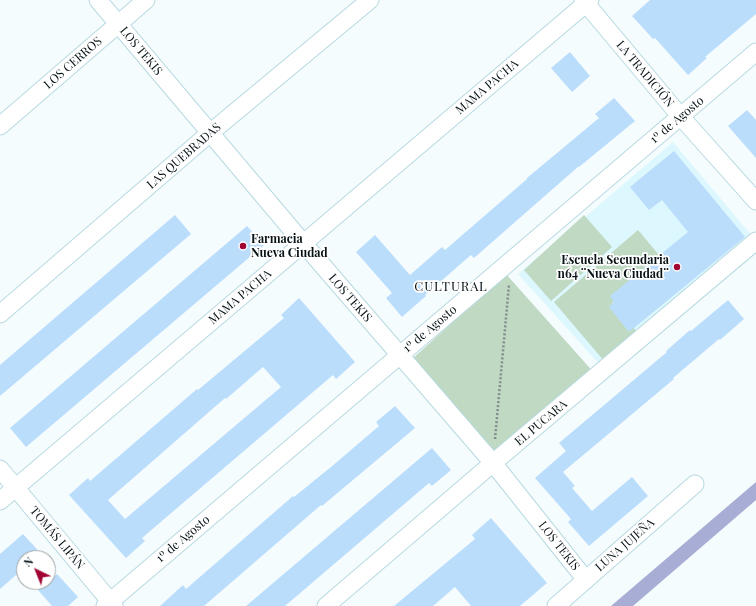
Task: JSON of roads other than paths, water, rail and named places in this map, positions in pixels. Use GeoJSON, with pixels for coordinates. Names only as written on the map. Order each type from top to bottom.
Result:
{"type":"FeatureCollection","features":[{"type":"Feature","properties":{"kind":"street","name":"LOS TEKIS"},"geometry":{"type":"LineString","coordinates":[[98,0],[304,244],[493,463],[586,580]]}},
{"type":"Feature","properties":{"kind":"street","name":"LOS CERROS"},"geometry":{"type":"LineString","coordinates":[[0,126],[146,0]]}},
{"type":"Feature","properties":{"kind":"street","name":"LAS QUEBRADAS"},"geometry":{"type":"LineString","coordinates":[[0,314],[210,133],[370,0]]}},
{"type":"Feature","properties":{"kind":"street","name":"LA TRADICIÓN"},"geometry":{"type":"LineString","coordinates":[[586,1],[681,117],[756,201]]}},
{"type":"Feature","properties":{"kind":"street","name":"MAMA PACHA"},"geometry":{"type":"LineString","coordinates":[[0,501],[304,244],[586,1]]}},
{"type":"Feature","properties":{"kind":"street","name":"1º de Agosto"},"geometry":{"type":"LineString","coordinates":[[110,604],[399,355],[756,52]]}},
{"type":"Feature","properties":{"kind":"street","name":"EL PUCARA"},"geometry":{"type":"LineString","coordinates":[[326,606],[756,241]]}},
{"type":"Feature","properties":{"kind":"street","name":"TOMÁS LIPÁN"},"geometry":{"type":"LineString","coordinates":[[0,469],[110,604]]}},
{"type":"Feature","properties":{"kind":"street","name":"LUNA JUJEÑA"},"geometry":{"type":"LineString","coordinates":[[556,606],[695,484]]}},
{"type":"Feature","properties":{"kind":"water"},"geometry":{"type":"Polygon","coordinates":[[[756,482],[756,500],[633,606],[611,606],[756,482]]]}},
{"type":"Feature","properties":{"kind":"place","name":"Farmacia Nueva Ciudad"},"geometry":{"type":"Point","coordinates":[243,246]}},
{"type":"Feature","properties":{"kind":"place","name":"Escuela Secundaria n64 ¨Nueva Ciudad¨"},"geometry":{"type":"Point","coordinates":[677,267]}},
{"type":"Feature","properties":{"kind":"district","name":"CULTURAL"},"geometry":{"type":"Point","coordinates":[451,287]}}]}
